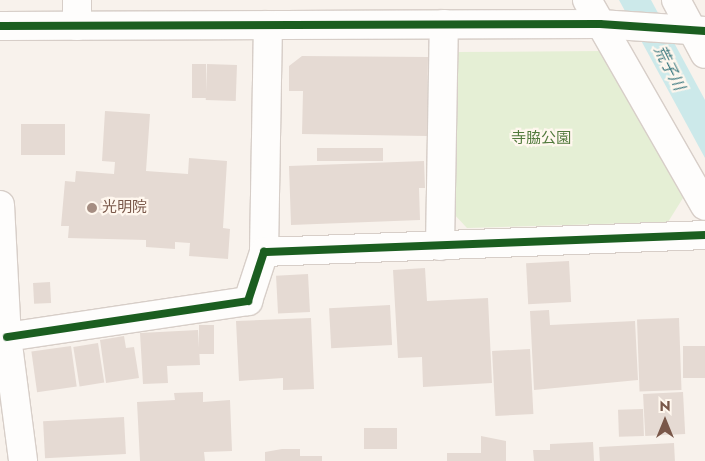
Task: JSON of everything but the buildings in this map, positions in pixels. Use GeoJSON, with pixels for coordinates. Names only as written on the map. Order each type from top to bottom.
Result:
{"type":"FeatureCollection","features":[{"type":"Feature","properties":{"kind":"street"},"geometry":{"type":"LineString","coordinates":[[587,0],[610,25],[705,206]]}},
{"type":"Feature","properties":{"kind":"street"},"geometry":{"type":"LineString","coordinates":[[676,0],[705,54]]}},
{"type":"Feature","properties":{"kind":"street"},"geometry":{"type":"LineString","coordinates":[[0,26],[77,13],[268,25],[610,25],[692,30]]}},
{"type":"Feature","properties":{"kind":"street"},"geometry":{"type":"LineString","coordinates":[[440,246],[444,24]]}},
{"type":"Feature","properties":{"kind":"street"},"geometry":{"type":"LineString","coordinates":[[6,337],[248,301],[264,252],[268,25]]}},
{"type":"Feature","properties":{"kind":"street"},"geometry":{"type":"LineString","coordinates":[[0,205],[6,337],[23,461]]}},
{"type":"Feature","properties":{"kind":"street"},"geometry":{"type":"LineString","coordinates":[[264,252],[705,235]]}},
{"type":"Feature","properties":{"kind":"green space","name":"寺脇公園"},"geometry":{"type":"Polygon","coordinates":[[[602,51],[683,198],[668,222],[467,228],[452,212],[456,52],[602,51]]]}},
{"type":"Feature","properties":{"kind":"water","name":"荒子川"},"geometry":{"type":"Polygon","coordinates":[[[619,0],[651,0],[705,100],[705,158],[619,0]]]}},
{"type":"Feature","properties":{"kind":"cycle path"},"geometry":{"type":"LineString","coordinates":[[0,26],[600,24],[705,31]]}},
{"type":"Feature","properties":{"kind":"cycle path"},"geometry":{"type":"LineString","coordinates":[[7,337],[248,301],[264,252],[705,235]]}},
{"type":"Feature","properties":{"kind":"place","name":"光明院"},"geometry":{"type":"Point","coordinates":[92,208]}}]}
